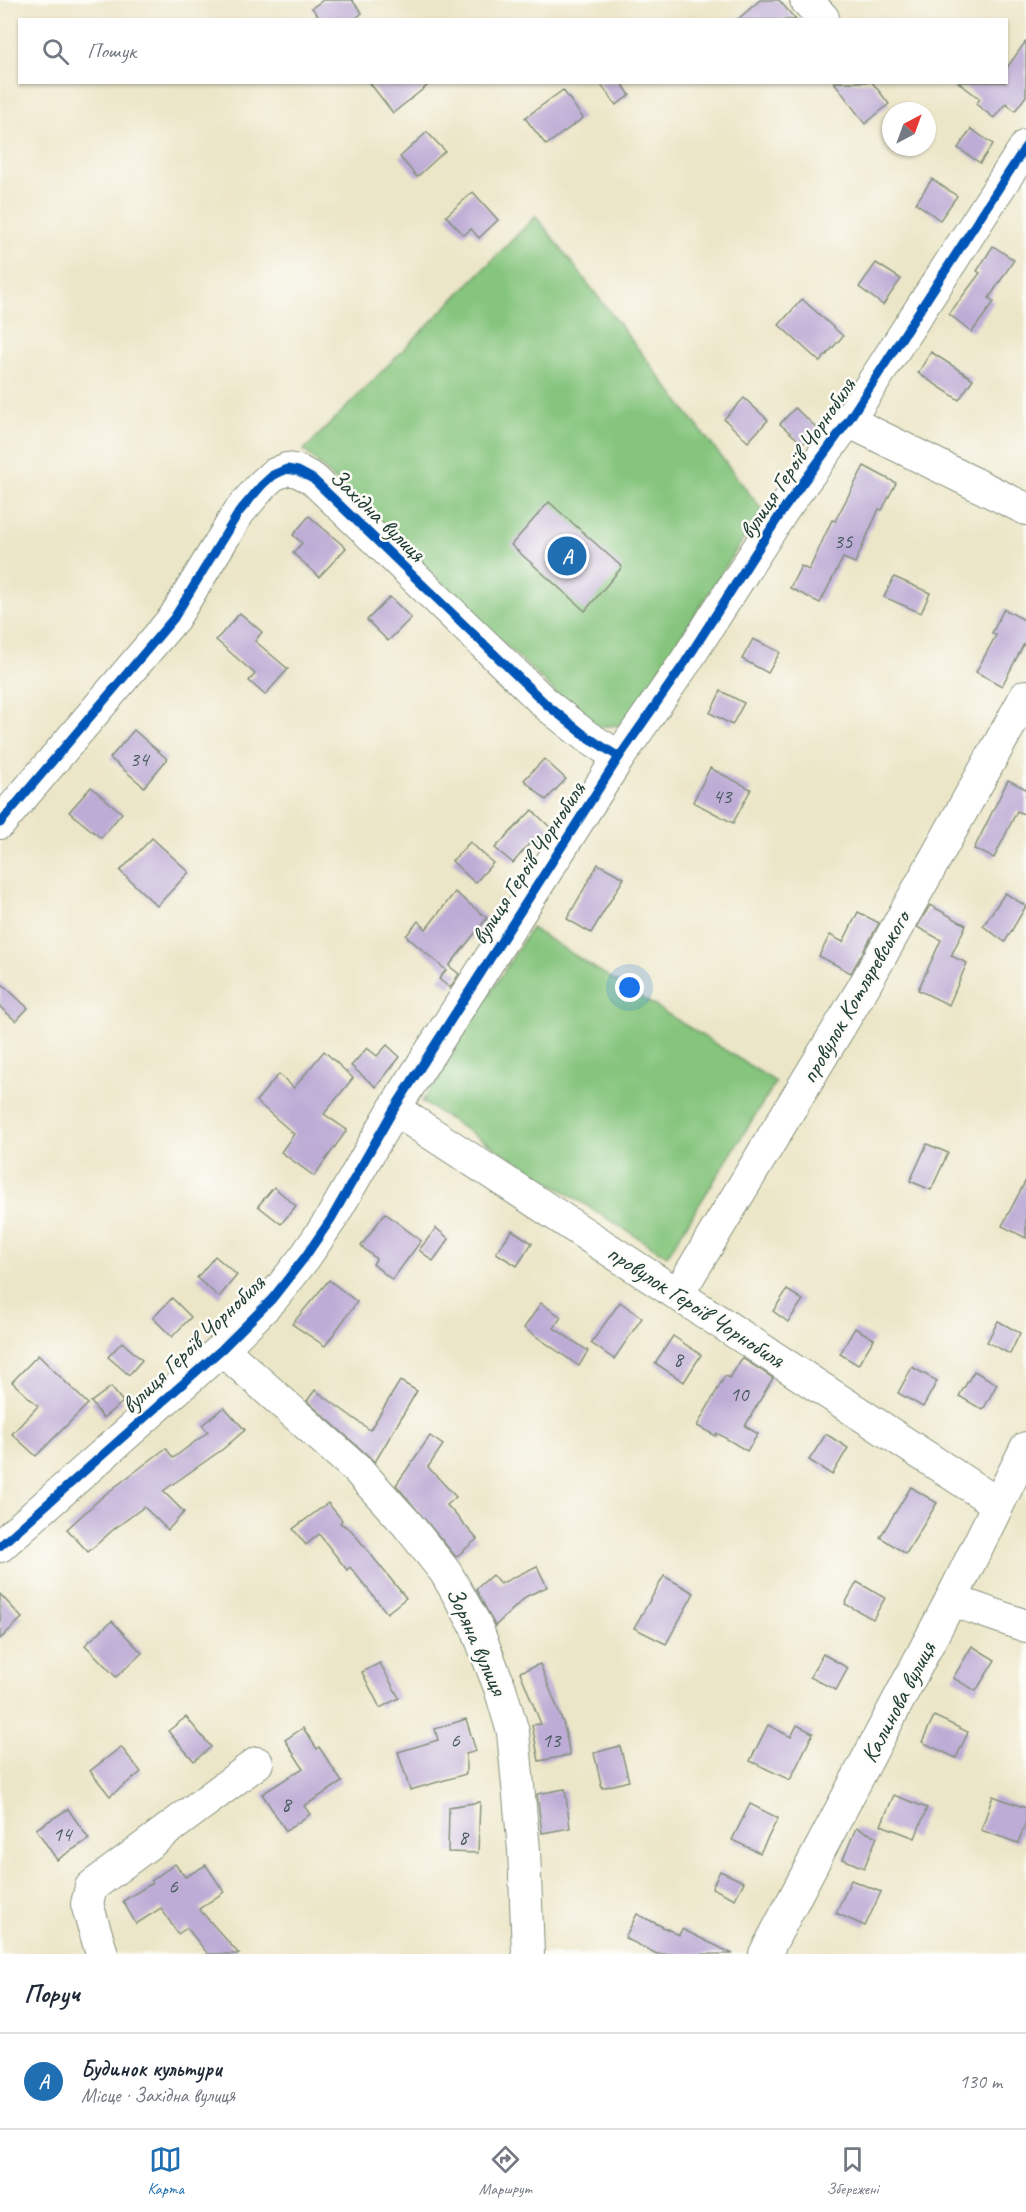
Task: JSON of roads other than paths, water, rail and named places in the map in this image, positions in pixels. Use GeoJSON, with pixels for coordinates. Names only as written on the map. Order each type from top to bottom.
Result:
{"type":"FeatureCollection","features":[{"type":"Feature","properties":{"kind":"street","name":"вулиця Героїв Чорнобиля"},"geometry":{"type":"LineString","coordinates":[[0,1546],[222,1349],[272,1299],[305,1257],[331,1219],[394,1109],[620,756],[686,661],[783,510],[848,421],[1026,146]]}},
{"type":"Feature","properties":{"kind":"street"},"geometry":{"type":"LineString","coordinates":[[848,421],[1026,509]]}},
{"type":"Feature","properties":{"kind":"street","name":"Західна вулиця"},"geometry":{"type":"LineString","coordinates":[[0,823],[174,618],[239,512],[267,480],[287,470],[298,471],[313,479],[548,705],[586,736],[620,756]]}},
{"type":"Feature","properties":{"kind":"street","name":"провулок Котляревського"},"geometry":{"type":"LineString","coordinates":[[678,1294],[863,988],[1026,696]]}},
{"type":"Feature","properties":{"kind":"street","name":"провулок Героїв Чорнобиля"},"geometry":{"type":"LineString","coordinates":[[394,1109],[998,1504]]}},
{"type":"Feature","properties":{"kind":"street","name":"Зоряна вулиця"},"geometry":{"type":"LineString","coordinates":[[222,1349],[357,1469],[407,1524],[446,1573],[475,1624],[500,1689],[513,1732],[524,1850],[528,1954]]}},
{"type":"Feature","properties":{"kind":"street","name":"Калинова вулиця"},"geometry":{"type":"LineString","coordinates":[[765,1954],[951,1600],[1026,1448]]}},
{"type":"Feature","properties":{"kind":"street"},"geometry":{"type":"LineString","coordinates":[[951,1600],[1026,1626]]}},
{"type":"Feature","properties":{"kind":"street"},"geometry":{"type":"LineString","coordinates":[[102,1954],[87,1904],[92,1887],[257,1763]]}},
{"type":"Feature","properties":{"kind":"place","name":"Будинок культури"},"geometry":{"type":"Point","coordinates":[567,556]}}]}
